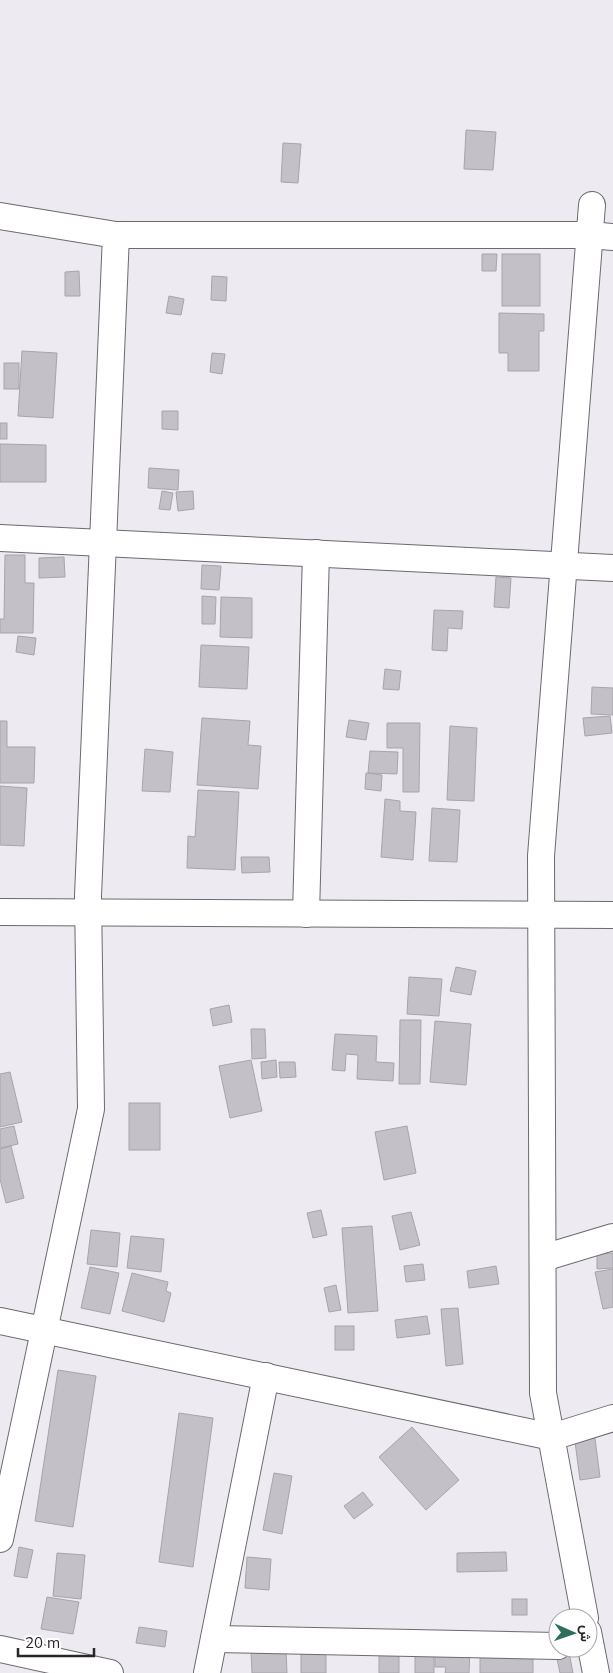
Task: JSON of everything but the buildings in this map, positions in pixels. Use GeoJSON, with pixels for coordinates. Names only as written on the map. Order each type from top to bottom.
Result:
{"type":"FeatureCollection","features":[{"type":"Feature","properties":{"kind":"street"},"geometry":{"type":"LineString","coordinates":[[583,1608],[543,1393],[541,856],[564,565],[601,236],[592,205]]}},
{"type":"Feature","properties":{"kind":"street"},"geometry":{"type":"LineString","coordinates":[[0,216],[116,235],[601,236]]}},
{"type":"Feature","properties":{"kind":"street"},"geometry":{"type":"LineString","coordinates":[[0,1539],[91,1109],[88,912],[116,235]]}},
{"type":"Feature","properties":{"kind":"street"},"geometry":{"type":"LineString","coordinates":[[0,538],[613,568]]}},
{"type":"Feature","properties":{"kind":"street"},"geometry":{"type":"LineString","coordinates":[[306,914],[316,553]]}},
{"type":"Feature","properties":{"kind":"street"},"geometry":{"type":"LineString","coordinates":[[0,912],[613,915]]}},
{"type":"Feature","properties":{"kind":"street"},"geometry":{"type":"LineString","coordinates":[[543,1258],[613,1236]]}},
{"type":"Feature","properties":{"kind":"street"},"geometry":{"type":"LineString","coordinates":[[0,1321],[552,1437],[613,1418]]}},
{"type":"Feature","properties":{"kind":"street"},"geometry":{"type":"LineString","coordinates":[[207,1673],[266,1376]]}},
{"type":"Feature","properties":{"kind":"street"},"geometry":{"type":"LineString","coordinates":[[214,1639],[548,1646]]}},
{"type":"Feature","properties":{"kind":"street"},"geometry":{"type":"LineString","coordinates":[[0,1649],[110,1673]]}},
{"type":"Feature","properties":{"kind":"street"},"geometry":{"type":"LineString","coordinates":[[593,1658],[596,1673]]}}]}
